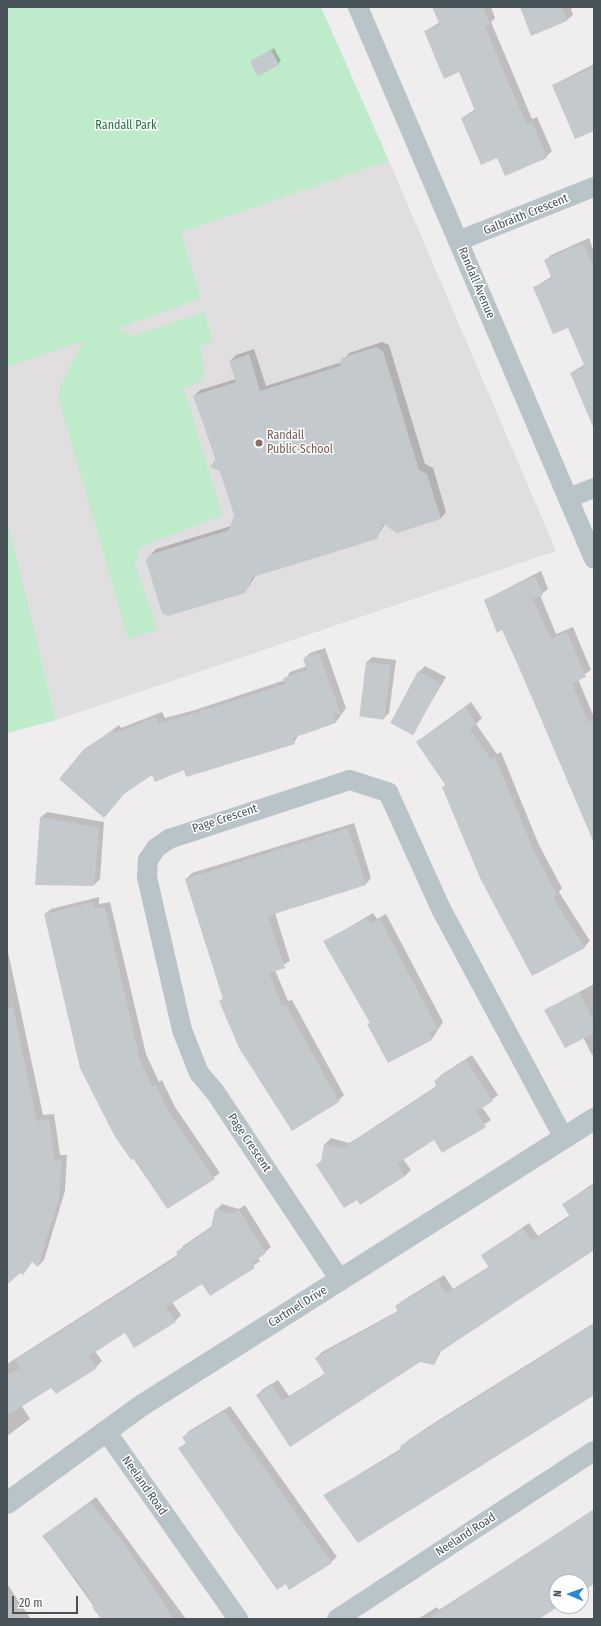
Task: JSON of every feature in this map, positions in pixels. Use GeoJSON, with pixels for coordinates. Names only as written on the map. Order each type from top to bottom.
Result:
{"type":"FeatureCollection","features":[{"type":"Feature","properties":{"kind":"street","name":"Randall Avenue"},"geometry":{"type":"LineString","coordinates":[[358,7],[594,559]]}},
{"type":"Feature","properties":{"kind":"street","name":"Galbraith Crescent"},"geometry":{"type":"LineString","coordinates":[[458,241],[594,187]]}},
{"type":"Feature","properties":{"kind":"street"},"geometry":{"type":"LineString","coordinates":[[568,498],[594,488]]}},
{"type":"Feature","properties":{"kind":"street","name":"Page Crescent"},"geometry":{"type":"LineString","coordinates":[[340,1280],[216,1092],[199,1073],[184,1037],[147,877],[148,860],[156,848],[169,838],[350,780],[388,792],[441,909],[564,1138]]}},
{"type":"Feature","properties":{"kind":"street","name":"Cartmel Drive"},"geometry":{"type":"LineString","coordinates":[[7,1503],[106,1431],[594,1119]]}},
{"type":"Feature","properties":{"kind":"street","name":"Neeland Road"},"geometry":{"type":"LineString","coordinates":[[106,1431],[238,1619]]}},
{"type":"Feature","properties":{"kind":"street","name":"Neeland Road"},"geometry":{"type":"LineString","coordinates":[[337,1619],[594,1451]]}},
{"type":"Feature","properties":{"kind":"shaded area","name":"Randall Public School"},"geometry":{"type":"Polygon","coordinates":[[[389,161],[556,551],[56,720],[7,519],[7,367],[201,298],[181,232],[389,161]]]}},
{"type":"Feature","properties":{"kind":"green space","name":"Randall Park"},"geometry":{"type":"Polygon","coordinates":[[[7,7],[321,7],[389,161],[181,232],[201,298],[118,328],[133,336],[205,312],[212,342],[200,346],[204,369],[202,381],[184,388],[222,515],[140,547],[135,566],[158,629],[128,639],[59,399],[61,385],[83,341],[7,367],[7,7]]]}},
{"type":"Feature","properties":{"kind":"green space"},"geometry":{"type":"Polygon","coordinates":[[[7,519],[56,720],[7,733],[7,519]]]}},
{"type":"Feature","properties":{"kind":"building"},"geometry":{"type":"Polygon","coordinates":[[[432,7],[483,7],[490,24],[485,26],[510,87],[527,124],[532,122],[547,158],[505,176],[497,158],[481,165],[461,118],[475,111],[459,72],[444,79],[424,31],[440,25],[432,7]]]}},
{"type":"Feature","properties":{"kind":"building"},"geometry":{"type":"Polygon","coordinates":[[[520,7],[562,7],[567,21],[531,36],[520,7]]]}},
{"type":"Feature","properties":{"kind":"building"},"geometry":{"type":"Polygon","coordinates":[[[271,50],[279,65],[258,76],[250,61],[271,50]]]}},
{"type":"Feature","properties":{"kind":"building"},"geometry":{"type":"Polygon","coordinates":[[[594,67],[594,131],[575,139],[552,85],[594,67]]]}},
{"type":"Feature","properties":{"kind":"building"},"geometry":{"type":"Polygon","coordinates":[[[583,243],[594,268],[594,429],[570,373],[585,367],[568,328],[553,334],[533,287],[552,279],[544,260],[583,243]]]}},
{"type":"Feature","properties":{"kind":"building"},"geometry":{"type":"Polygon","coordinates":[[[376,347],[383,351],[419,470],[427,474],[441,519],[397,533],[383,524],[377,539],[253,577],[245,593],[168,616],[162,613],[146,561],[149,555],[229,530],[234,515],[220,471],[210,467],[216,458],[193,396],[236,382],[229,361],[249,354],[260,391],[340,366],[342,358],[376,347]]]}},
{"type":"Feature","properties":{"kind":"building"},"geometry":{"type":"Polygon","coordinates":[[[535,576],[543,595],[533,599],[551,639],[567,632],[586,677],[572,683],[588,722],[594,719],[594,843],[502,630],[497,633],[484,600],[535,576]]]}},
{"type":"Feature","properties":{"kind":"building"},"geometry":{"type":"Polygon","coordinates":[[[319,653],[341,714],[333,713],[336,723],[293,738],[295,744],[186,777],[184,770],[155,782],[152,775],[124,794],[104,818],[59,779],[84,749],[113,730],[115,733],[156,717],[159,723],[285,684],[283,678],[307,670],[303,658],[319,653]]]}},
{"type":"Feature","properties":{"kind":"building"},"geometry":{"type":"Polygon","coordinates":[[[366,662],[391,665],[384,720],[359,717],[366,662]]]}},
{"type":"Feature","properties":{"kind":"building"},"geometry":{"type":"Polygon","coordinates":[[[418,671],[441,683],[413,735],[390,723],[418,671]]]}},
{"type":"Feature","properties":{"kind":"building"},"geometry":{"type":"Polygon","coordinates":[[[465,707],[477,724],[470,730],[491,759],[495,757],[534,851],[557,895],[553,897],[585,948],[532,976],[480,878],[442,787],[446,786],[416,742],[465,707]]]}},
{"type":"Feature","properties":{"kind":"building"},"geometry":{"type":"Polygon","coordinates":[[[40,817],[99,828],[94,886],[35,885],[40,817]]]}},
{"type":"Feature","properties":{"kind":"building"},"geometry":{"type":"Polygon","coordinates":[[[348,828],[366,885],[268,916],[285,968],[269,973],[282,1006],[286,1005],[339,1102],[292,1131],[239,1048],[219,1001],[223,999],[185,879],[348,828]]]}},
{"type":"Feature","properties":{"kind":"building"},"geometry":{"type":"Polygon","coordinates":[[[94,902],[94,909],[105,907],[140,1060],[153,1087],[156,1085],[169,1113],[215,1179],[167,1209],[135,1158],[131,1160],[114,1135],[80,1068],[44,914],[94,902]]]}},
{"type":"Feature","properties":{"kind":"building"},"geometry":{"type":"Polygon","coordinates":[[[367,918],[371,924],[380,919],[438,1029],[429,1033],[432,1040],[388,1063],[367,1024],[370,1023],[323,941],[367,918]]]}},
{"type":"Feature","properties":{"kind":"building"},"geometry":{"type":"Polygon","coordinates":[[[579,992],[594,1021],[594,1033],[565,1048],[544,1010],[579,992]]]}},
{"type":"Feature","properties":{"kind":"building"},"geometry":{"type":"Polygon","coordinates":[[[13,1007],[37,1121],[49,1119],[55,1160],[62,1161],[59,1198],[38,1267],[32,1262],[23,1275],[20,1273],[7,1285],[7,1008],[13,1007]]]}},
{"type":"Feature","properties":{"kind":"building"},"geometry":{"type":"Polygon","coordinates":[[[466,1060],[493,1101],[476,1112],[486,1127],[442,1153],[434,1140],[397,1164],[405,1176],[360,1205],[357,1200],[344,1208],[316,1165],[321,1161],[324,1144],[342,1148],[349,1144],[437,1087],[434,1081],[466,1060]]]}},
{"type":"Feature","properties":{"kind":"building"},"geometry":{"type":"Polygon","coordinates":[[[594,1185],[594,1250],[437,1354],[435,1365],[420,1362],[290,1447],[256,1395],[272,1385],[282,1401],[325,1374],[315,1358],[398,1312],[395,1306],[438,1280],[446,1294],[489,1268],[481,1255],[523,1228],[532,1241],[570,1217],[562,1204],[594,1185]]]}},
{"type":"Feature","properties":{"kind":"building"},"geometry":{"type":"Polygon","coordinates":[[[215,1209],[232,1214],[239,1210],[266,1253],[252,1263],[255,1268],[210,1296],[202,1284],[166,1307],[176,1322],[134,1348],[125,1333],[89,1356],[97,1368],[56,1394],[51,1388],[7,1416],[7,1376],[20,1368],[15,1360],[179,1256],[176,1252],[211,1228],[215,1209]]]}},
{"type":"Feature","properties":{"kind":"building"},"geometry":{"type":"Polygon","coordinates":[[[594,1324],[594,1395],[358,1543],[323,1495],[402,1450],[400,1446],[594,1324]]]}},
{"type":"Feature","properties":{"kind":"building"},"geometry":{"type":"Polygon","coordinates":[[[224,1411],[332,1563],[289,1590],[286,1584],[277,1590],[178,1448],[186,1443],[182,1437],[224,1411]]]}},
{"type":"Feature","properties":{"kind":"building"},"geometry":{"type":"Polygon","coordinates":[[[90,1502],[123,1542],[174,1619],[101,1619],[92,1607],[95,1605],[42,1536],[90,1502]]]}},
{"type":"Feature","properties":{"kind":"building"},"geometry":{"type":"Polygon","coordinates":[[[594,1509],[594,1584],[589,1587],[589,1574],[549,1574],[549,1612],[539,1619],[427,1619],[594,1509]]]}},
{"type":"Feature","properties":{"kind":"place","name":"Randall Public School"},"geometry":{"type":"Point","coordinates":[259,443]}}]}
